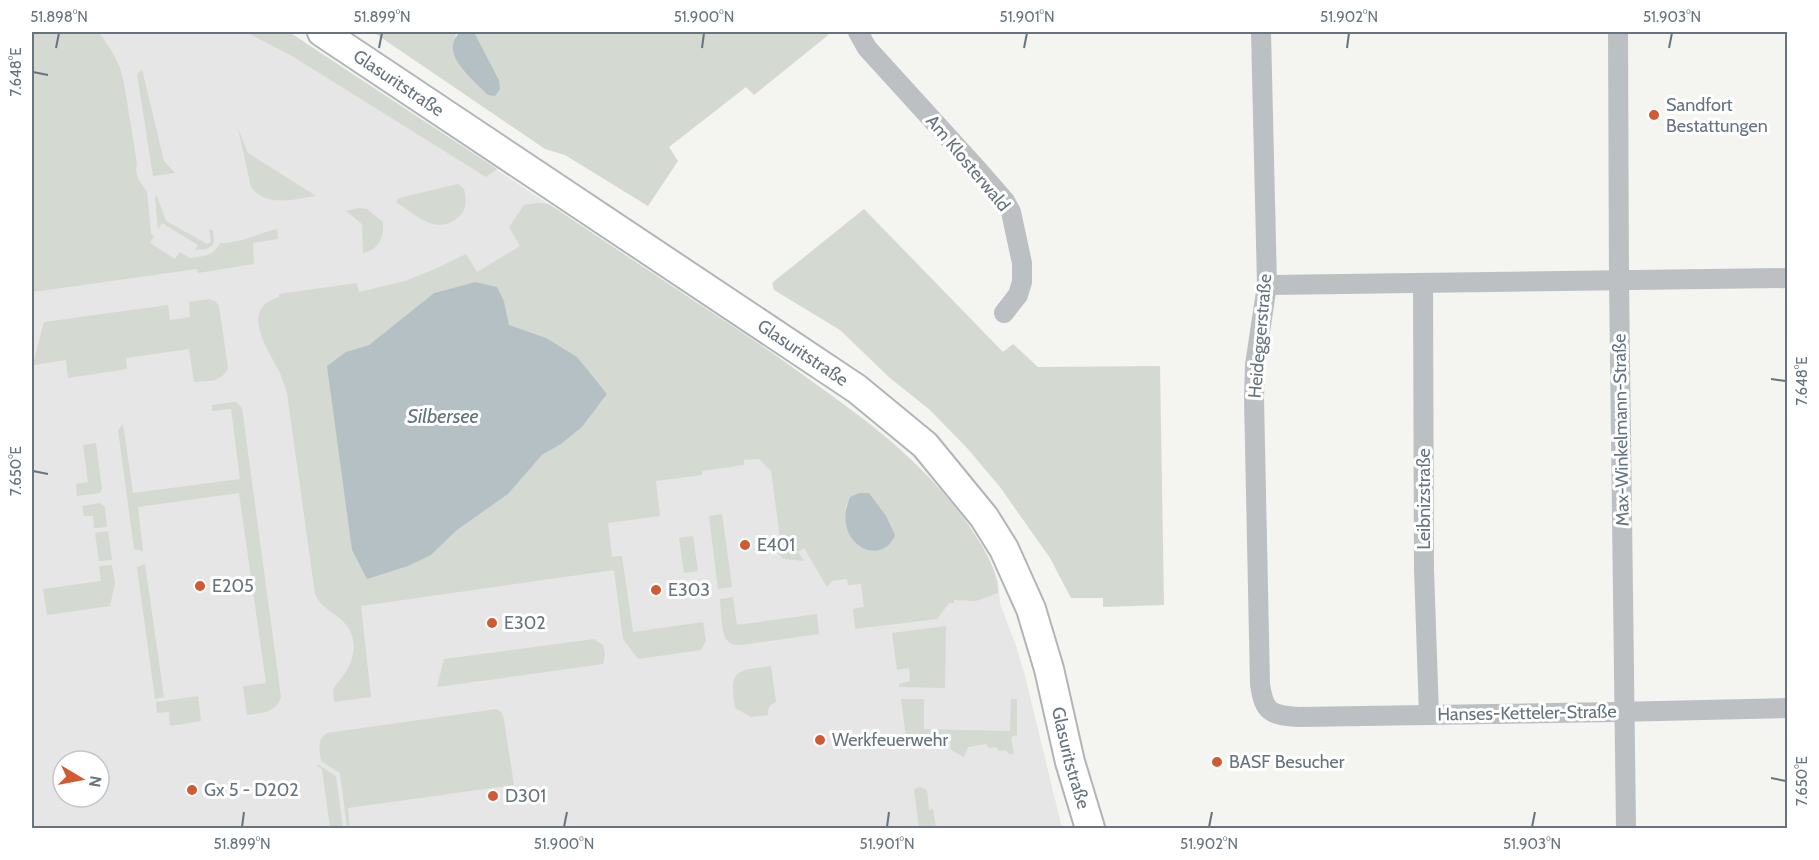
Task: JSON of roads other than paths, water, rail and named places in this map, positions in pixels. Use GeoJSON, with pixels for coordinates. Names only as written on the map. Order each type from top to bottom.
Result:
{"type":"FeatureCollection","features":[{"type":"Feature","properties":{"kind":"main road","name":"Glasuritstraße"},"geometry":{"type":"LineString","coordinates":[[322,32],[857,389],[925,445],[984,517],[1017,576],[1031,609],[1049,669],[1070,762],[1090,828]]}},
{"type":"Feature","properties":{"kind":"street","name":"Am Klosterwald"},"geometry":{"type":"LineString","coordinates":[[858,32],[867,48],[984,177],[1005,201],[1011,212],[1022,263],[1022,282],[1018,295],[1004,313]]}},
{"type":"Feature","properties":{"kind":"street","name":"Heideggerstraße"},"geometry":{"type":"LineString","coordinates":[[1261,32],[1267,285],[1255,365],[1254,398],[1260,684],[1264,705],[1269,711]]}},
{"type":"Feature","properties":{"kind":"street","name":"Max-Winkelmann-Straße"},"geometry":{"type":"LineString","coordinates":[[1618,32],[1626,828]]}},
{"type":"Feature","properties":{"kind":"street"},"geometry":{"type":"LineString","coordinates":[[1267,285],[1788,278]]}},
{"type":"Feature","properties":{"kind":"street","name":"Leibnizstraße"},"geometry":{"type":"LineString","coordinates":[[1423,283],[1424,569],[1429,715]]}},
{"type":"Feature","properties":{"kind":"street","name":"Hanses-Ketteler-Straße"},"geometry":{"type":"LineString","coordinates":[[1269,711],[1282,716],[1298,717],[1788,708]]}},
{"type":"Feature","properties":{"kind":"water"},"geometry":{"type":"Polygon","coordinates":[[[460,32],[474,32],[499,80],[500,89],[495,96],[488,95],[460,66],[455,57],[454,40],[460,32]]]}},
{"type":"Feature","properties":{"kind":"water","name":"Silbersee"},"geometry":{"type":"Polygon","coordinates":[[[475,282],[497,287],[504,301],[509,325],[546,338],[577,357],[607,394],[582,427],[561,444],[542,455],[508,494],[457,530],[431,555],[408,566],[367,579],[352,550],[327,366],[346,352],[369,345],[434,293],[475,282]]]}},
{"type":"Feature","properties":{"kind":"water"},"geometry":{"type":"Polygon","coordinates":[[[859,493],[869,493],[886,516],[895,535],[889,545],[880,550],[870,550],[860,546],[852,539],[847,528],[846,514],[850,497],[859,493]]]}},
{"type":"Feature","properties":{"kind":"place","name":"Sandfort Bestattungen"},"geometry":{"type":"Point","coordinates":[1654,115]}},
{"type":"Feature","properties":{"kind":"place","name":"E401"},"geometry":{"type":"Point","coordinates":[745,545]}},
{"type":"Feature","properties":{"kind":"place","name":"E205"},"geometry":{"type":"Point","coordinates":[200,586]}},
{"type":"Feature","properties":{"kind":"place","name":"E303"},"geometry":{"type":"Point","coordinates":[656,590]}},
{"type":"Feature","properties":{"kind":"place","name":"E302"},"geometry":{"type":"Point","coordinates":[492,623]}},
{"type":"Feature","properties":{"kind":"place","name":"Werkfeuerwehr"},"geometry":{"type":"Point","coordinates":[820,740]}},
{"type":"Feature","properties":{"kind":"place","name":"BASF Besucher"},"geometry":{"type":"Point","coordinates":[1217,762]}},
{"type":"Feature","properties":{"kind":"place","name":"Gx 5 - D202"},"geometry":{"type":"Point","coordinates":[192,790]}},
{"type":"Feature","properties":{"kind":"place","name":"D301"},"geometry":{"type":"Point","coordinates":[493,796]}}]}
